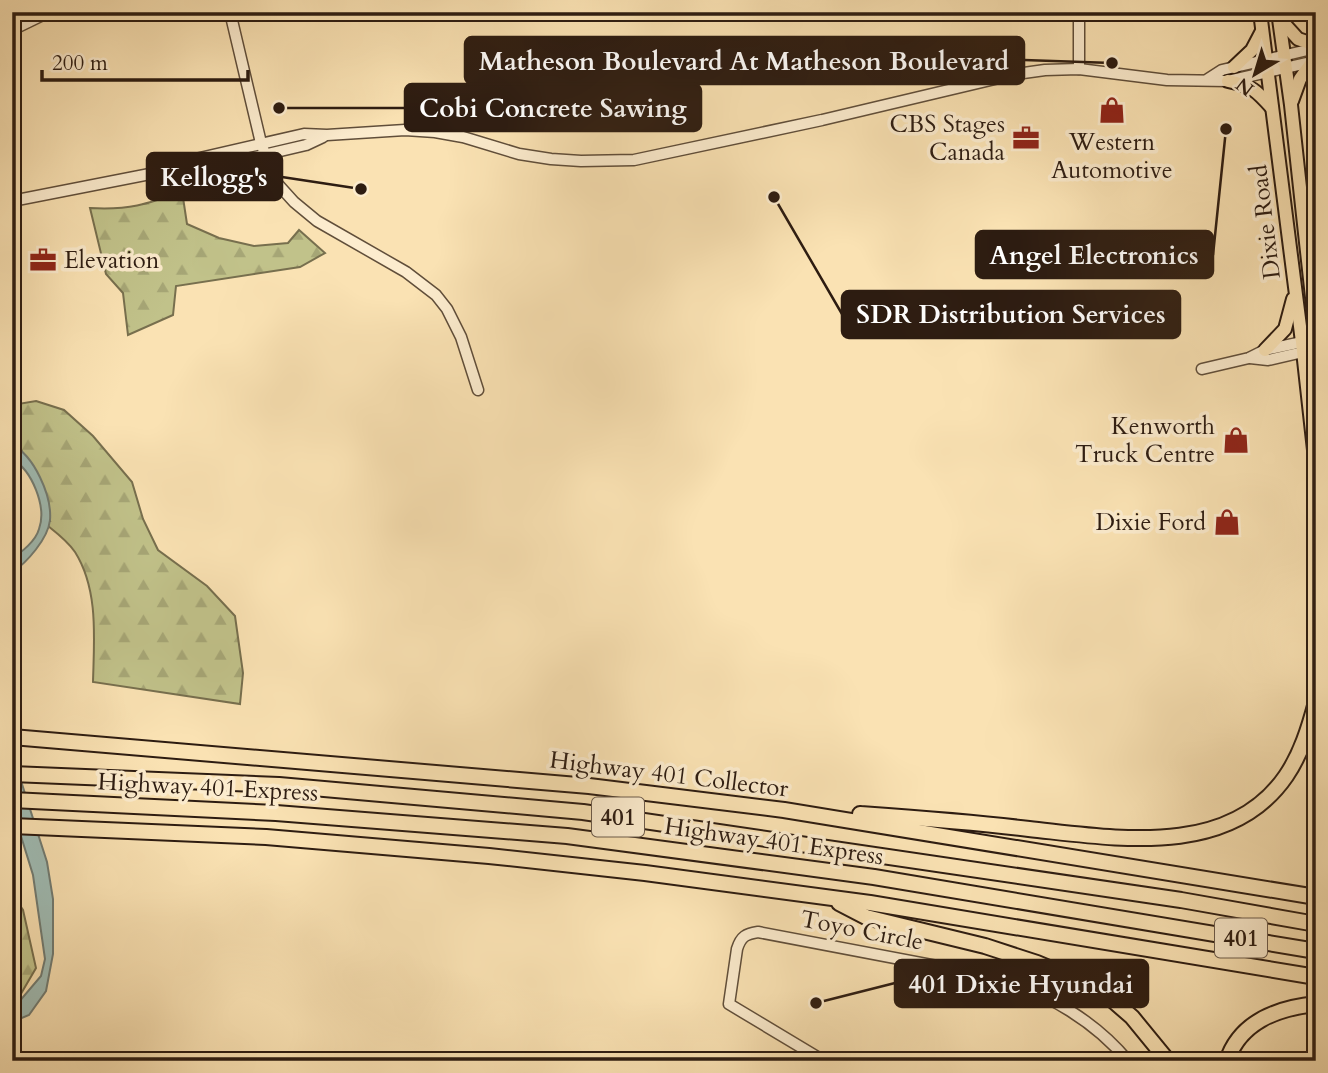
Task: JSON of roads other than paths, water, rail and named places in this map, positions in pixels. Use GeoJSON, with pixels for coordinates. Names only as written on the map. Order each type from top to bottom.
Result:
{"type":"FeatureCollection","features":[{"type":"Feature","properties":{"kind":"highway"},"geometry":{"type":"LineString","coordinates":[[784,810],[931,819],[1121,839],[1182,836],[1229,824],[1261,803],[1286,776],[1303,743],[1316,702]]}},
{"type":"Feature","properties":{"kind":"highway","name":"Highway 401 Collector"},"geometry":{"type":"LineString","coordinates":[[12,737],[589,786],[784,810],[1316,897]]}},
{"type":"Feature","properties":{"kind":"highway","name":"Highway 401 Express"},"geometry":{"type":"LineString","coordinates":[[12,774],[279,785],[583,811],[1181,900],[1316,924]]}},
{"type":"Feature","properties":{"kind":"highway","name":"Highway 401 Express"},"geometry":{"type":"LineString","coordinates":[[12,800],[275,813],[567,836],[874,877],[1316,951]]}},
{"type":"Feature","properties":{"kind":"highway","name":"401"},"geometry":{"type":"LineString","coordinates":[[12,826],[266,837],[489,856],[645,873],[870,903],[1316,977]]}},
{"type":"Feature","properties":{"kind":"highway"},"geometry":{"type":"LineString","coordinates":[[1270,889],[1303,885],[1316,887]]}},
{"type":"Feature","properties":{"kind":"highway"},"geometry":{"type":"LineString","coordinates":[[832,899],[866,918],[985,946],[1037,963],[1087,984],[1109,997],[1132,1017],[1168,1061]]}},
{"type":"Feature","properties":{"kind":"highway"},"geometry":{"type":"LineString","coordinates":[[1227,1061],[1237,1040],[1255,1022],[1274,1011],[1316,1004]]}},
{"type":"Feature","properties":{"kind":"main road","name":"Dixie Road"},"geometry":{"type":"LineString","coordinates":[[1260,12],[1295,292],[1307,347],[1316,468]]}},
{"type":"Feature","properties":{"kind":"main road","name":"Dixie Road"},"geometry":{"type":"LineString","coordinates":[[1279,15],[1316,337]]}},
{"type":"Feature","properties":{"kind":"main road"},"geometry":{"type":"LineString","coordinates":[[1279,15],[1298,39],[1315,54],[1301,77],[1291,105]]}},
{"type":"Feature","properties":{"kind":"main road"},"geometry":{"type":"LineString","coordinates":[[1234,67],[1252,50],[1262,31]]}},
{"type":"Feature","properties":{"kind":"main road"},"geometry":{"type":"LineString","coordinates":[[1228,81],[1247,85],[1258,91],[1272,108]]}},
{"type":"Feature","properties":{"kind":"main road"},"geometry":{"type":"LineString","coordinates":[[1265,350],[1285,329],[1295,292]]}},
{"type":"Feature","properties":{"kind":"street"},"geometry":{"type":"LineString","coordinates":[[12,30],[48,12]]}},
{"type":"Feature","properties":{"kind":"street"},"geometry":{"type":"LineString","coordinates":[[230,12],[261,143],[275,181],[294,202],[317,220],[406,272],[436,295],[447,309],[461,337],[478,390]]}},
{"type":"Feature","properties":{"kind":"street"},"geometry":{"type":"LineString","coordinates":[[1079,12],[1079,69]]}},
{"type":"Feature","properties":{"kind":"street"},"geometry":{"type":"LineString","coordinates":[[12,201],[160,172],[178,163],[304,134],[435,132],[519,154],[551,159],[634,160],[822,120],[1016,74],[1079,69],[1167,80],[1228,81],[1267,66],[1315,54]]}},
{"type":"Feature","properties":{"kind":"street"},"geometry":{"type":"LineString","coordinates":[[1208,79],[1222,70],[1234,67],[1267,66]]}},
{"type":"Feature","properties":{"kind":"street"},"geometry":{"type":"LineString","coordinates":[[160,172],[181,174],[306,145],[327,135]]}},
{"type":"Feature","properties":{"kind":"street"},"geometry":{"type":"LineString","coordinates":[[1249,358],[1268,360],[1307,347],[1316,337]]}},
{"type":"Feature","properties":{"kind":"street"},"geometry":{"type":"LineString","coordinates":[[1202,369],[1249,358],[1265,350],[1307,347]]}},
{"type":"Feature","properties":{"kind":"street","name":"Toyo Circle"},"geometry":{"type":"LineString","coordinates":[[824,1061],[729,1004],[737,949],[745,935],[758,932],[1000,978],[1028,988],[1068,1008],[1096,1028],[1128,1061]]}},
{"type":"Feature","properties":{"kind":"water"},"geometry":{"type":"Polygon","coordinates":[[[12,445],[28,458],[40,477],[48,500],[50,520],[36,550],[12,573],[12,557],[35,537],[41,520],[41,510],[36,490],[26,471],[12,459],[12,445]]]}},
{"type":"Feature","properties":{"kind":"water"},"geometry":{"type":"Polygon","coordinates":[[[12,753],[47,862],[53,899],[53,954],[46,991],[29,1015],[12,1022],[12,1010],[41,976],[45,959],[33,875],[12,807],[12,753]]]}},
{"type":"Feature","properties":{"kind":"place","name":"Matheson Boulevard At Matheson Boulevard"},"geometry":{"type":"Point","coordinates":[1112,63]}},
{"type":"Feature","properties":{"kind":"place","name":"Cobi Concrete Sawing"},"geometry":{"type":"Point","coordinates":[279,108]}},
{"type":"Feature","properties":{"kind":"place","name":"Western Automotive"},"geometry":{"type":"Point","coordinates":[1112,110]}},
{"type":"Feature","properties":{"kind":"place","name":"Angel Electronics"},"geometry":{"type":"Point","coordinates":[1226,129]}},
{"type":"Feature","properties":{"kind":"place","name":"CBS Stages Canada"},"geometry":{"type":"Point","coordinates":[1026,138]}},
{"type":"Feature","properties":{"kind":"place","name":"Kellogg's"},"geometry":{"type":"Point","coordinates":[361,189]}},
{"type":"Feature","properties":{"kind":"place","name":"SDR Distribution Services"},"geometry":{"type":"Point","coordinates":[774,197]}},
{"type":"Feature","properties":{"kind":"place","name":"Elevation"},"geometry":{"type":"Point","coordinates":[43,260]}},
{"type":"Feature","properties":{"kind":"place","name":"Kenworth Truck Centre"},"geometry":{"type":"Point","coordinates":[1236,440]}},
{"type":"Feature","properties":{"kind":"place","name":"Dixie Ford"},"geometry":{"type":"Point","coordinates":[1227,522]}},
{"type":"Feature","properties":{"kind":"place","name":"401 Dixie Hyundai"},"geometry":{"type":"Point","coordinates":[816,1003]}}]}
